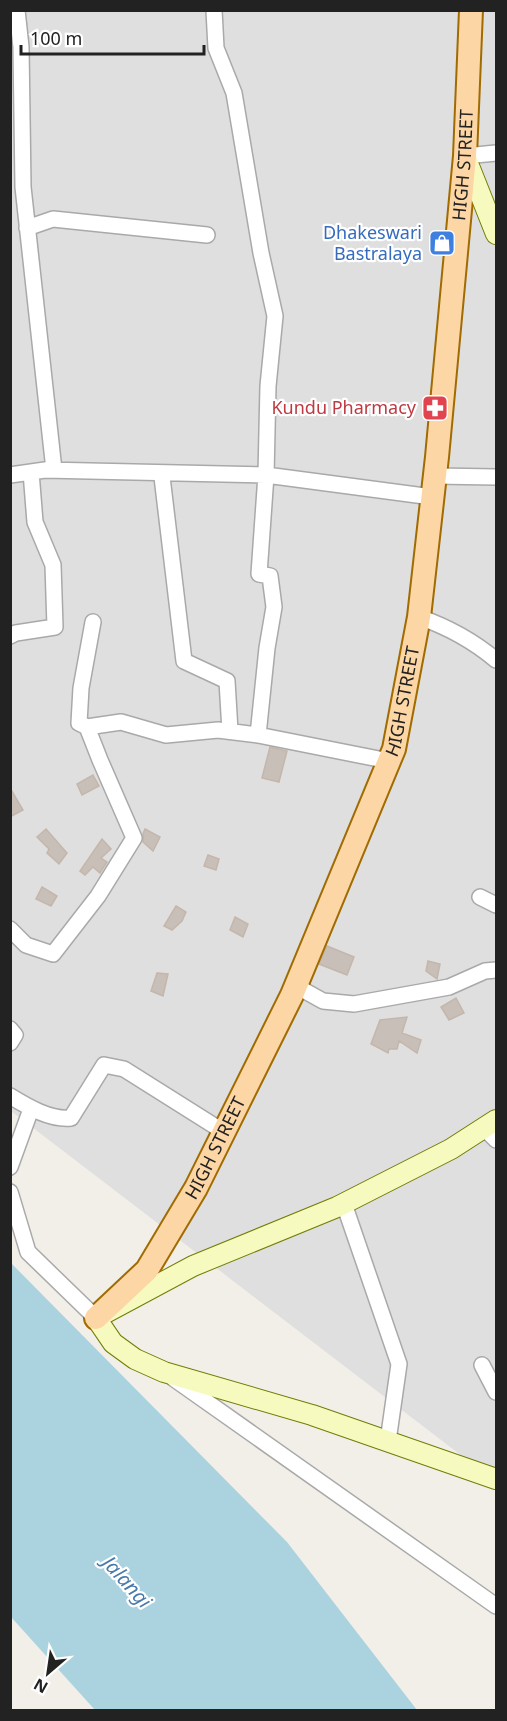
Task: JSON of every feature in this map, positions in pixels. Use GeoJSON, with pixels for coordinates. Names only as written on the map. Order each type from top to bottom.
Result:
{"type":"FeatureCollection","features":[{"type":"Feature","properties":{"kind":"main road","name":"HIGH STREET"},"geometry":{"type":"LineString","coordinates":[[96,1318],[147,1270],[196,1188],[296,986],[394,749],[419,617],[434,487],[465,156],[471,10]]}},
{"type":"Feature","properties":{"kind":"street"},"geometry":{"type":"LineString","coordinates":[[17,10],[21,47],[16,118],[54,470]]}},
{"type":"Feature","properties":{"kind":"street"},"geometry":{"type":"LineString","coordinates":[[214,10],[216,48],[234,93],[261,253],[275,316],[268,386],[266,476],[259,574],[270,576],[274,607],[258,735]]}},
{"type":"Feature","properties":{"kind":"street"},"geometry":{"type":"LineString","coordinates":[[496,153],[465,156],[496,234]]}},
{"type":"Feature","properties":{"kind":"street"},"geometry":{"type":"LineString","coordinates":[[27,228],[53,219],[207,235]]}},
{"type":"Feature","properties":{"kind":"street"},"geometry":{"type":"LineString","coordinates":[[10,475],[54,470],[266,476],[434,487],[496,477]]}},
{"type":"Feature","properties":{"kind":"street"},"geometry":{"type":"LineString","coordinates":[[10,636],[55,627],[53,565],[34,522],[31,472]]}},
{"type":"Feature","properties":{"kind":"street"},"geometry":{"type":"LineString","coordinates":[[162,477],[184,661],[227,681],[230,731]]}},
{"type":"Feature","properties":{"kind":"street"},"geometry":{"type":"LineString","coordinates":[[419,617],[447,627],[477,644],[496,660]]}},
{"type":"Feature","properties":{"kind":"street"},"geometry":{"type":"LineString","coordinates":[[93,622],[81,688],[79,723],[87,727],[121,722],[166,735],[230,731],[389,761]]}},
{"type":"Feature","properties":{"kind":"street"},"geometry":{"type":"LineString","coordinates":[[10,929],[26,945],[53,954],[98,896],[134,838],[87,727]]}},
{"type":"Feature","properties":{"kind":"street"},"geometry":{"type":"LineString","coordinates":[[480,897],[496,904]]}},
{"type":"Feature","properties":{"kind":"street"},"geometry":{"type":"LineString","coordinates":[[296,986],[323,1001],[354,1004],[449,987],[485,971],[496,970]]}},
{"type":"Feature","properties":{"kind":"street"},"geometry":{"type":"LineString","coordinates":[[10,1029],[15,1035],[10,1043]]}},
{"type":"Feature","properties":{"kind":"street"},"geometry":{"type":"LineString","coordinates":[[10,1096],[31,1110],[64,1119],[71,1118],[104,1065],[124,1069],[224,1132]]}},
{"type":"Feature","properties":{"kind":"street"},"geometry":{"type":"LineString","coordinates":[[10,1167],[31,1110]]}},
{"type":"Feature","properties":{"kind":"street"},"geometry":{"type":"LineString","coordinates":[[96,1318],[194,1266],[344,1204],[492,1130]]}},
{"type":"Feature","properties":{"kind":"street"},"geometry":{"type":"LineString","coordinates":[[10,1192],[28,1252],[96,1318],[113,1343],[135,1359],[164,1372],[312,1415],[496,1479]]}},
{"type":"Feature","properties":{"kind":"street"},"geometry":{"type":"LineString","coordinates":[[344,1204],[399,1364],[388,1441]]}},
{"type":"Feature","properties":{"kind":"street"},"geometry":{"type":"LineString","coordinates":[[482,1365],[496,1392]]}},
{"type":"Feature","properties":{"kind":"street"},"geometry":{"type":"LineString","coordinates":[[164,1372],[496,1606]]}},
{"type":"Feature","properties":{"kind":"shaded area"},"geometry":{"type":"Polygon","coordinates":[[[10,11],[496,11],[496,1482],[11,1111],[10,11]]]}},
{"type":"Feature","properties":{"kind":"water","name":"Jalangi"},"geometry":{"type":"Polygon","coordinates":[[[10,1262],[287,1542],[417,1710],[95,1710],[11,1617],[10,1262]]]}},
{"type":"Feature","properties":{"kind":"building"},"geometry":{"type":"Polygon","coordinates":[[[270,747],[287,751],[279,782],[262,778],[270,747]]]}},
{"type":"Feature","properties":{"kind":"building"},"geometry":{"type":"Polygon","coordinates":[[[93,775],[99,786],[82,795],[77,784],[93,775]]]}},
{"type":"Feature","properties":{"kind":"building"},"geometry":{"type":"Polygon","coordinates":[[[10,788],[23,810],[10,817],[10,788]]]}},
{"type":"Feature","properties":{"kind":"building"},"geometry":{"type":"Polygon","coordinates":[[[46,829],[67,853],[59,864],[47,853],[49,849],[37,837],[46,829]]]}},
{"type":"Feature","properties":{"kind":"building"},"geometry":{"type":"Polygon","coordinates":[[[145,829],[160,837],[153,851],[143,842],[145,829]]]}},
{"type":"Feature","properties":{"kind":"building"},"geometry":{"type":"Polygon","coordinates":[[[102,839],[111,849],[101,858],[107,862],[100,873],[93,867],[85,875],[80,871],[102,839]]]}},
{"type":"Feature","properties":{"kind":"building"},"geometry":{"type":"Polygon","coordinates":[[[208,855],[219,859],[216,870],[204,866],[208,855]]]}},
{"type":"Feature","properties":{"kind":"building"},"geometry":{"type":"Polygon","coordinates":[[[42,887],[57,896],[51,906],[36,899],[42,887]]]}},
{"type":"Feature","properties":{"kind":"building"},"geometry":{"type":"Polygon","coordinates":[[[176,906],[186,912],[182,921],[172,930],[164,926],[176,906]]]}},
{"type":"Feature","properties":{"kind":"building"},"geometry":{"type":"Polygon","coordinates":[[[235,917],[248,924],[243,937],[230,930],[235,917]]]}},
{"type":"Feature","properties":{"kind":"building"},"geometry":{"type":"Polygon","coordinates":[[[327,946],[354,957],[347,975],[319,964],[327,946]]]}},
{"type":"Feature","properties":{"kind":"building"},"geometry":{"type":"Polygon","coordinates":[[[428,961],[440,964],[437,979],[426,971],[428,961]]]}},
{"type":"Feature","properties":{"kind":"building"},"geometry":{"type":"Polygon","coordinates":[[[157,973],[168,974],[163,996],[151,991],[157,973]]]}},
{"type":"Feature","properties":{"kind":"building"},"geometry":{"type":"Polygon","coordinates":[[[456,998],[464,1013],[449,1020],[441,1007],[456,998]]]}},
{"type":"Feature","properties":{"kind":"building"},"geometry":{"type":"Polygon","coordinates":[[[407,1017],[402,1033],[421,1040],[417,1053],[399,1041],[397,1049],[389,1049],[388,1053],[371,1044],[380,1020],[407,1017]]]}},
{"type":"Feature","properties":{"kind":"place","name":"Dhakeswari Bastralaya"},"geometry":{"type":"Point","coordinates":[442,243]}},
{"type":"Feature","properties":{"kind":"place","name":"Kundu Pharmacy"},"geometry":{"type":"Point","coordinates":[435,408]}}]}
